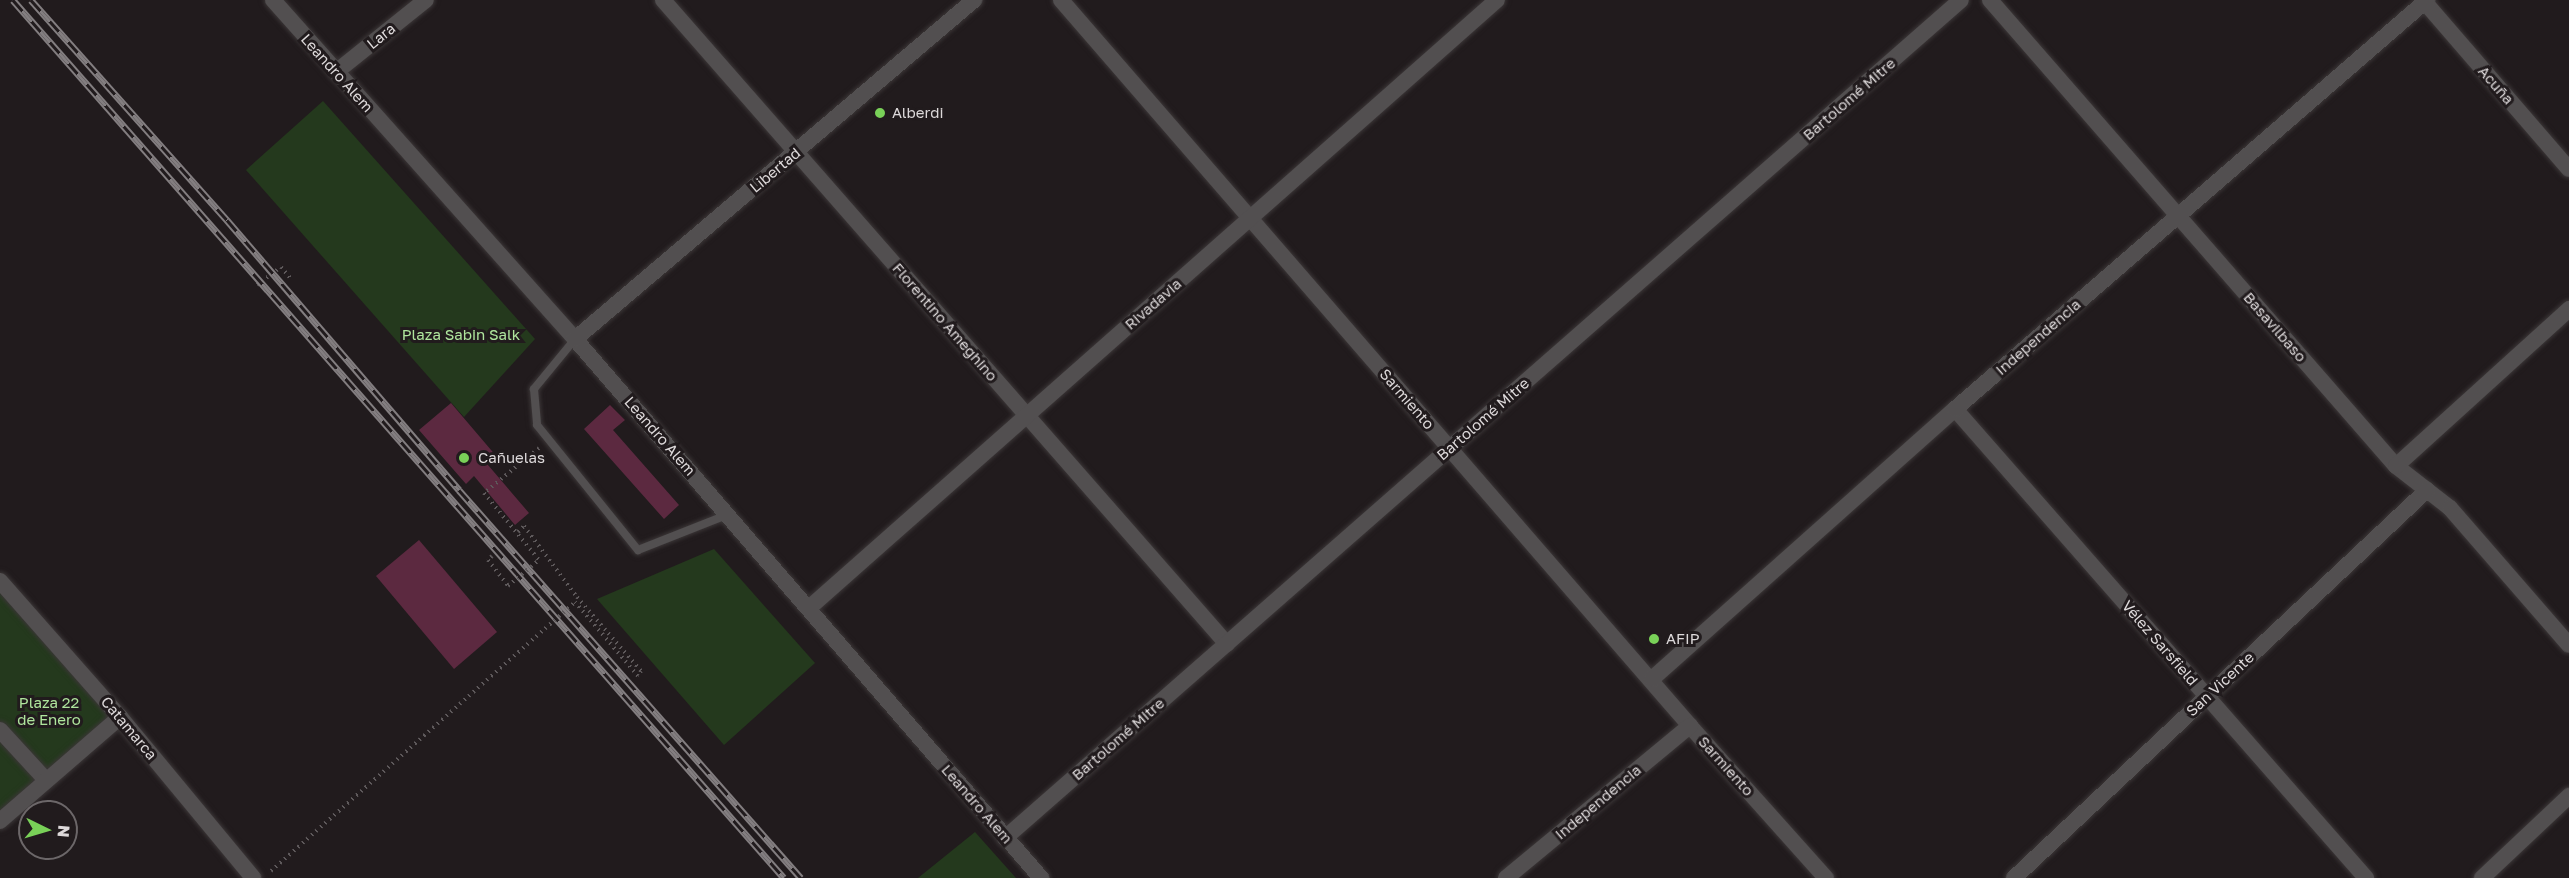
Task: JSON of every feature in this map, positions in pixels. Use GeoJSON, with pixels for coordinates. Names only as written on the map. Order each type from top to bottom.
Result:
{"type":"FeatureCollection","features":[{"type":"Feature","properties":{"kind":"street","name":"Leandro Alem"},"geometry":{"type":"LineString","coordinates":[[273,0],[575,339],[1041,878]]}},
{"type":"Feature","properties":{"kind":"street","name":"Lara"},"geometry":{"type":"LineString","coordinates":[[336,72],[426,0]]}},
{"type":"Feature","properties":{"kind":"street","name":"Florentino Ameghino"},"geometry":{"type":"LineString","coordinates":[[663,0],[1227,644]]}},
{"type":"Feature","properties":{"kind":"street","name":"Libertad"},"geometry":{"type":"LineString","coordinates":[[575,339],[974,0]]}},
{"type":"Feature","properties":{"kind":"street","name":"Sarmiento"},"geometry":{"type":"LineString","coordinates":[[1061,0],[1652,679],[1690,726],[1826,878]]}},
{"type":"Feature","properties":{"kind":"street","name":"Rivadavia"},"geometry":{"type":"LineString","coordinates":[[809,608],[1497,0]]}},
{"type":"Feature","properties":{"kind":"street","name":"Bartolomé Mitre"},"geometry":{"type":"LineString","coordinates":[[1005,838],[1961,0]]}},
{"type":"Feature","properties":{"kind":"street","name":"Basavilbaso"},"geometry":{"type":"LineString","coordinates":[[1990,0],[2396,466],[2450,508],[2569,645]]}},
{"type":"Feature","properties":{"kind":"street","name":"Independencia"},"geometry":{"type":"LineString","coordinates":[[1652,679],[1955,409],[2425,1]]}},
{"type":"Feature","properties":{"kind":"street","name":"Acuña"},"geometry":{"type":"LineString","coordinates":[[2425,1],[2569,169]]}},
{"type":"Feature","properties":{"kind":"street"},"geometry":{"type":"LineString","coordinates":[[2396,466],[2569,309]]}},
{"type":"Feature","properties":{"kind":"street","name":"Vélez Sarsfield"},"geometry":{"type":"LineString","coordinates":[[1955,409],[2366,878]]}},
{"type":"Feature","properties":{"kind":"street","name":"San Vicente"},"geometry":{"type":"LineString","coordinates":[[2014,878],[2427,490]]}},
{"type":"Feature","properties":{"kind":"street","name":"Catamarca"},"geometry":{"type":"LineString","coordinates":[[0,581],[120,717],[254,878]]}},
{"type":"Feature","properties":{"kind":"street"},"geometry":{"type":"LineString","coordinates":[[0,821],[120,717]]}},
{"type":"Feature","properties":{"kind":"street","name":"Independencia"},"geometry":{"type":"LineString","coordinates":[[1506,878],[1690,726]]}},
{"type":"Feature","properties":{"kind":"street"},"geometry":{"type":"LineString","coordinates":[[0,730],[46,780]]}},
{"type":"Feature","properties":{"kind":"street"},"geometry":{"type":"LineString","coordinates":[[2482,878],[2569,796]]}},
{"type":"Feature","properties":{"kind":"lane"},"geometry":{"type":"LineString","coordinates":[[575,339],[534,389],[537,425],[638,550],[728,514]]}},
{"type":"Feature","properties":{"kind":"path"},"geometry":{"type":"LineString","coordinates":[[257,285],[280,267],[291,279]]}},
{"type":"Feature","properties":{"kind":"path"},"geometry":{"type":"LineString","coordinates":[[492,556],[488,560],[508,586],[539,560],[484,494],[549,440]]}},
{"type":"Feature","properties":{"kind":"path"},"geometry":{"type":"LineString","coordinates":[[271,871],[575,603],[638,676],[641,671],[577,597],[524,526],[518,532]]}},
{"type":"Feature","properties":{"kind":"green space","name":"Plaza Sabin Salk"},"geometry":{"type":"Polygon","coordinates":[[[323,101],[535,339],[464,417],[246,170],[323,101]]]}},
{"type":"Feature","properties":{"kind":"green space"},"geometry":{"type":"Polygon","coordinates":[[[714,549],[815,663],[724,745],[597,599],[714,549]]]}},
{"type":"Feature","properties":{"kind":"green space","name":"Plaza 22 de Enero"},"geometry":{"type":"Polygon","coordinates":[[[0,581],[120,717],[46,780],[0,730],[0,581]]]}},
{"type":"Feature","properties":{"kind":"green space"},"geometry":{"type":"Polygon","coordinates":[[[0,737],[37,779],[0,812],[0,737]]]}},
{"type":"Feature","properties":{"kind":"green space"},"geometry":{"type":"Polygon","coordinates":[[[975,832],[1016,878],[918,878],[975,832]]]}},
{"type":"Feature","properties":{"kind":"building"},"geometry":{"type":"Polygon","coordinates":[[[451,403],[497,457],[488,465],[529,513],[515,525],[474,476],[466,484],[419,430],[451,403]]]}},
{"type":"Feature","properties":{"kind":"building"},"geometry":{"type":"Polygon","coordinates":[[[610,405],[625,420],[613,430],[679,505],[664,519],[584,429],[610,405]]]}},
{"type":"Feature","properties":{"kind":"building"},"geometry":{"type":"Polygon","coordinates":[[[419,540],[497,632],[454,669],[376,576],[419,540]]]}},
{"type":"Feature","properties":{"kind":"railway"},"geometry":{"type":"LineString","coordinates":[[13,0],[784,878]]}},
{"type":"Feature","properties":{"kind":"railway"},"geometry":{"type":"LineString","coordinates":[[31,0],[227,220],[459,490],[801,878]]}},
{"type":"Feature","properties":{"kind":"place","name":"Alberdi"},"geometry":{"type":"Point","coordinates":[880,113]}},
{"type":"Feature","properties":{"kind":"place","name":"Cañuelas"},"geometry":{"type":"Point","coordinates":[464,458]}},
{"type":"Feature","properties":{"kind":"place","name":"AFIP"},"geometry":{"type":"Point","coordinates":[1654,639]}}]}
